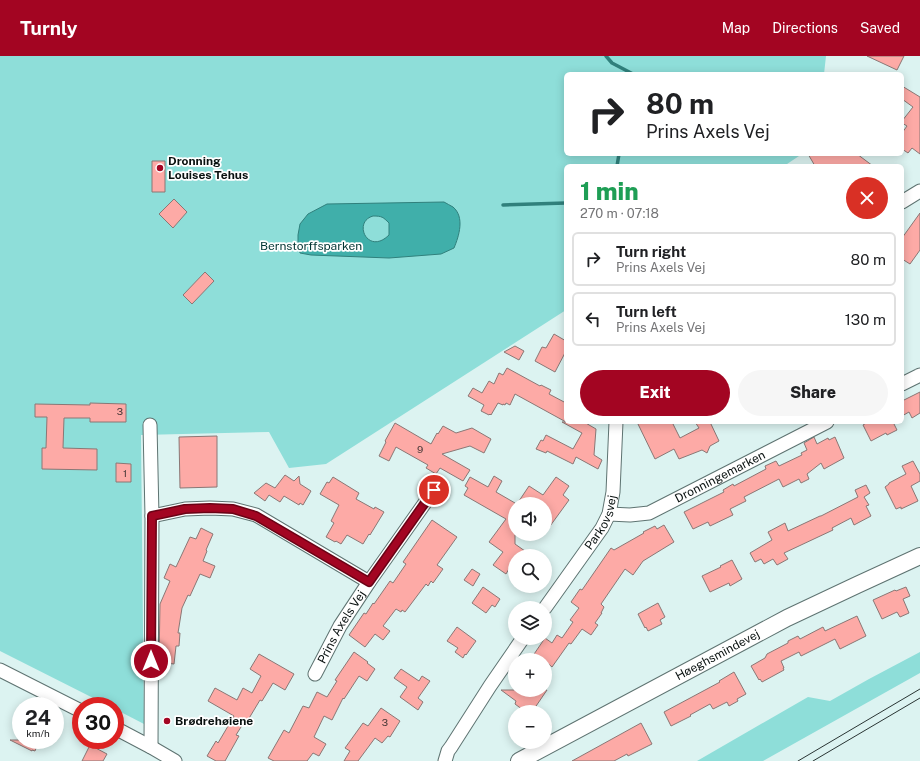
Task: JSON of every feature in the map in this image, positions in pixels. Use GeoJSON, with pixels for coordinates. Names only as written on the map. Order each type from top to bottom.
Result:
{"type":"FeatureCollection","features":[{"type":"Feature","properties":{"kind":"street"},"geometry":{"type":"LineString","coordinates":[[904,201],[920,191]]}},
{"type":"Feature","properties":{"kind":"street"},"geometry":{"type":"LineString","coordinates":[[904,383],[920,375]]}},
{"type":"Feature","properties":{"kind":"street","name":"Parkovsvej"},"geometry":{"type":"LineString","coordinates":[[550,601],[602,528],[609,514],[613,492],[616,424]]}},
{"type":"Feature","properties":{"kind":"street","name":"Dronningemarken"},"geometry":{"type":"LineString","coordinates":[[609,514],[630,515],[649,512],[823,424]]}},
{"type":"Feature","properties":{"kind":"street"},"geometry":{"type":"LineString","coordinates":[[150,425],[152,516],[151,747]]}},
{"type":"Feature","properties":{"kind":"street","name":"Prins Axels Vej"},"geometry":{"type":"LineString","coordinates":[[315,674],[340,626],[434,490]]}},
{"type":"Feature","properties":{"kind":"street","name":"Prins Axels Vej"},"geometry":{"type":"LineString","coordinates":[[152,516],[185,509],[233,509],[256,516],[369,582]]}},
{"type":"Feature","properties":{"kind":"street","name":"Høeghsmindevej"},"geometry":{"type":"LineString","coordinates":[[519,761],[787,618],[920,556]]}},
{"type":"Feature","properties":{"kind":"street"},"geometry":{"type":"LineString","coordinates":[[445,761],[450,747],[518,645]]}},
{"type":"Feature","properties":{"kind":"street"},"geometry":{"type":"LineString","coordinates":[[0,670],[72,706]]}},
{"type":"Feature","properties":{"kind":"street"},"geometry":{"type":"LineString","coordinates":[[124,733],[175,761]]}},
{"type":"Feature","properties":{"kind":"green space","name":"Bernstorffsparken"},"geometry":{"type":"Polygon","coordinates":[[[0,56],[826,56],[824,72],[564,72],[564,156],[799,156],[787,164],[564,164],[564,311],[326,464],[289,468],[269,432],[141,435],[144,724],[124,714],[124,697],[91,697],[0,651],[0,56]]]}},
{"type":"Feature","properties":{"kind":"green space"},"geometry":{"type":"Polygon","coordinates":[[[920,652],[920,673],[763,761],[697,761],[808,697],[830,701],[920,652]]]}},
{"type":"Feature","properties":{"kind":"shaded area"},"geometry":{"type":"Polygon","coordinates":[[[444,202],[453,207],[459,216],[460,227],[458,238],[454,248],[441,254],[389,258],[311,255],[300,253],[298,235],[300,224],[308,214],[327,204],[444,202]],[[376,216],[367,219],[363,230],[365,236],[369,240],[375,242],[389,235],[389,223],[382,217],[376,216]]]}},
{"type":"Feature","properties":{"kind":"building"},"geometry":{"type":"Polygon","coordinates":[[[867,56],[904,56],[897,70],[867,56]]]}},
{"type":"Feature","properties":{"kind":"building"},"geometry":{"type":"Polygon","coordinates":[[[904,87],[920,97],[920,154],[912,148],[908,153],[904,150],[904,130],[907,126],[904,124],[904,118],[913,107],[904,100],[904,87]]]}},
{"type":"Feature","properties":{"kind":"building"},"geometry":{"type":"Polygon","coordinates":[[[809,156],[860,156],[870,164],[814,164],[809,156]]]}},
{"type":"Feature","properties":{"kind":"building"},"geometry":{"type":"Polygon","coordinates":[[[152,161],[165,161],[165,192],[152,192],[152,161]]]}},
{"type":"Feature","properties":{"kind":"building"},"geometry":{"type":"Polygon","coordinates":[[[174,199],[187,212],[173,228],[159,214],[174,199]]]}},
{"type":"Feature","properties":{"kind":"building"},"geometry":{"type":"Polygon","coordinates":[[[920,213],[920,250],[910,264],[904,260],[904,235],[920,213]]]}},
{"type":"Feature","properties":{"kind":"building"},"geometry":{"type":"Polygon","coordinates":[[[205,272],[214,281],[192,304],[183,295],[205,272]]]}},
{"type":"Feature","properties":{"kind":"building"},"geometry":{"type":"Polygon","coordinates":[[[554,334],[564,340],[564,355],[555,372],[535,361],[542,347],[546,348],[554,334]]]}},
{"type":"Feature","properties":{"kind":"building"},"geometry":{"type":"Polygon","coordinates":[[[515,346],[524,351],[519,360],[504,352],[515,346]]]}},
{"type":"Feature","properties":{"kind":"building"},"geometry":{"type":"Polygon","coordinates":[[[507,368],[540,386],[541,385],[551,390],[549,394],[564,402],[564,421],[515,394],[510,405],[506,403],[503,405],[498,403],[491,415],[481,411],[484,405],[468,396],[473,388],[482,393],[489,381],[494,384],[499,373],[503,375],[507,368]]]}},
{"type":"Feature","properties":{"kind":"building"},"geometry":{"type":"Polygon","coordinates":[[[920,392],[920,413],[912,418],[909,412],[904,415],[904,400],[920,392]]]}},
{"type":"Feature","properties":{"kind":"building"},"geometry":{"type":"Polygon","coordinates":[[[90,403],[126,404],[126,422],[90,422],[90,418],[64,418],[63,448],[97,449],[97,470],[42,469],[42,448],[46,448],[47,417],[35,417],[35,404],[90,405],[90,403]]]}},
{"type":"Feature","properties":{"kind":"building"},"geometry":{"type":"Polygon","coordinates":[[[395,423],[431,444],[443,426],[456,433],[472,428],[491,439],[484,453],[470,446],[442,454],[470,470],[463,481],[440,468],[436,474],[426,468],[428,465],[396,447],[389,461],[379,456],[395,423]]]}},
{"type":"Feature","properties":{"kind":"building"},"geometry":{"type":"Polygon","coordinates":[[[566,424],[587,424],[596,429],[594,455],[602,460],[598,469],[576,457],[573,464],[547,451],[546,453],[536,449],[546,435],[573,449],[582,433],[566,424]]]}},
{"type":"Feature","properties":{"kind":"building"},"geometry":{"type":"Polygon","coordinates":[[[638,424],[673,424],[680,438],[699,428],[696,424],[711,424],[719,441],[710,446],[707,453],[702,450],[679,459],[674,449],[655,459],[638,424]]]}},
{"type":"Feature","properties":{"kind":"building"},"geometry":{"type":"Polygon","coordinates":[[[894,424],[897,430],[887,435],[886,433],[871,441],[863,425],[894,424]]]}},
{"type":"Feature","properties":{"kind":"building"},"geometry":{"type":"Polygon","coordinates":[[[217,436],[217,487],[180,488],[179,437],[217,436]]]}},
{"type":"Feature","properties":{"kind":"building"},"geometry":{"type":"Polygon","coordinates":[[[814,437],[817,444],[828,438],[829,440],[835,437],[844,458],[824,469],[821,463],[807,474],[809,479],[801,483],[799,479],[783,487],[779,479],[744,497],[746,501],[730,509],[733,515],[710,526],[708,522],[693,529],[684,512],[724,492],[723,490],[733,484],[734,486],[766,469],[765,466],[776,461],[779,466],[802,455],[801,453],[807,450],[804,443],[814,437]]]}},
{"type":"Feature","properties":{"kind":"building"},"geometry":{"type":"Polygon","coordinates":[[[913,461],[920,474],[920,481],[911,486],[918,501],[901,509],[901,507],[896,509],[885,487],[889,483],[906,474],[902,466],[913,461]]]}},
{"type":"Feature","properties":{"kind":"building"},"geometry":{"type":"Polygon","coordinates":[[[116,463],[131,464],[131,482],[116,482],[116,463]]]}},
{"type":"Feature","properties":{"kind":"building"},"geometry":{"type":"Polygon","coordinates":[[[285,475],[294,481],[299,476],[300,484],[311,491],[303,505],[300,503],[299,505],[284,496],[280,502],[269,495],[265,501],[254,493],[266,483],[275,488],[285,475]]]}},
{"type":"Feature","properties":{"kind":"building"},"geometry":{"type":"Polygon","coordinates":[[[494,476],[502,481],[496,492],[508,499],[508,541],[515,541],[515,544],[522,549],[508,549],[508,570],[506,574],[493,565],[503,552],[489,542],[506,519],[464,495],[468,488],[465,486],[470,477],[488,487],[494,476]]]}},
{"type":"Feature","properties":{"kind":"building"},"geometry":{"type":"Polygon","coordinates":[[[333,477],[359,493],[356,499],[374,509],[375,507],[384,512],[363,544],[347,535],[341,544],[326,537],[334,523],[331,521],[339,505],[320,494],[327,482],[329,483],[333,477]]]}},
{"type":"Feature","properties":{"kind":"building"},"geometry":{"type":"Polygon","coordinates":[[[556,477],[569,486],[563,495],[569,500],[552,523],[552,497],[522,497],[529,486],[543,495],[556,477]]]}},
{"type":"Feature","properties":{"kind":"building"},"geometry":{"type":"Polygon","coordinates":[[[866,485],[870,493],[864,497],[869,505],[866,506],[871,516],[854,525],[851,518],[832,528],[833,530],[784,553],[788,559],[777,565],[773,559],[764,564],[761,559],[755,562],[750,553],[772,540],[768,532],[785,523],[788,531],[821,516],[858,497],[855,490],[866,485]]]}},
{"type":"Feature","properties":{"kind":"building"},"geometry":{"type":"Polygon","coordinates":[[[432,520],[457,537],[437,565],[443,569],[433,583],[431,581],[428,586],[426,584],[405,612],[402,610],[401,612],[396,609],[383,626],[390,631],[383,640],[375,634],[365,647],[349,635],[364,613],[366,614],[390,581],[393,583],[406,564],[403,562],[432,520]]]}},
{"type":"Feature","properties":{"kind":"building"},"geometry":{"type":"Polygon","coordinates":[[[664,525],[674,542],[643,561],[633,575],[625,569],[601,604],[604,607],[595,623],[598,625],[591,635],[582,629],[571,644],[569,643],[552,667],[552,653],[535,653],[540,645],[552,645],[557,635],[562,638],[573,622],[570,620],[579,608],[571,602],[580,589],[582,590],[611,548],[614,550],[655,526],[657,529],[664,525]]]}},
{"type":"Feature","properties":{"kind":"building"},"geometry":{"type":"Polygon","coordinates":[[[201,528],[213,534],[203,561],[215,566],[210,578],[200,574],[190,596],[188,595],[182,608],[178,633],[180,633],[179,646],[176,646],[174,664],[159,662],[160,604],[170,581],[164,578],[170,564],[176,567],[190,537],[196,539],[201,528]]]}},
{"type":"Feature","properties":{"kind":"building"},"geometry":{"type":"Polygon","coordinates":[[[732,560],[742,579],[730,586],[729,583],[710,592],[702,576],[732,560]]]}},
{"type":"Feature","properties":{"kind":"building"},"geometry":{"type":"Polygon","coordinates":[[[472,569],[480,574],[473,586],[464,580],[472,569]]]}},
{"type":"Feature","properties":{"kind":"building"},"geometry":{"type":"Polygon","coordinates":[[[483,587],[500,599],[495,607],[492,605],[486,613],[472,603],[483,587]]]}},
{"type":"Feature","properties":{"kind":"building"},"geometry":{"type":"Polygon","coordinates":[[[906,587],[910,596],[903,599],[909,613],[900,617],[897,612],[882,619],[873,600],[895,590],[896,591],[906,587]]]}},
{"type":"Feature","properties":{"kind":"building"},"geometry":{"type":"Polygon","coordinates":[[[658,603],[665,617],[660,620],[662,624],[648,631],[638,614],[658,603]]]}},
{"type":"Feature","properties":{"kind":"building"},"geometry":{"type":"Polygon","coordinates":[[[857,616],[866,636],[840,649],[835,639],[801,656],[799,652],[781,661],[784,670],[762,682],[760,679],[759,680],[751,666],[765,658],[767,654],[798,636],[800,639],[823,627],[825,631],[857,616]]]}},
{"type":"Feature","properties":{"kind":"building"},"geometry":{"type":"Polygon","coordinates":[[[457,627],[476,641],[463,658],[455,652],[458,648],[447,641],[457,627]]]}},
{"type":"Feature","properties":{"kind":"building"},"geometry":{"type":"Polygon","coordinates":[[[354,652],[375,669],[367,681],[359,676],[344,699],[343,698],[332,720],[324,716],[314,737],[326,744],[319,756],[313,753],[307,761],[274,761],[268,758],[284,730],[289,733],[303,706],[309,708],[317,692],[327,697],[337,681],[335,680],[354,652]]]}},
{"type":"Feature","properties":{"kind":"building"},"geometry":{"type":"Polygon","coordinates":[[[259,654],[294,674],[285,690],[273,683],[262,701],[260,700],[248,720],[246,719],[236,735],[239,736],[225,761],[216,761],[207,756],[216,741],[218,743],[234,716],[208,701],[215,688],[237,700],[243,688],[252,693],[261,676],[250,669],[259,654]]]}},
{"type":"Feature","properties":{"kind":"building"},"geometry":{"type":"Polygon","coordinates":[[[401,669],[419,681],[422,676],[430,681],[418,698],[423,702],[418,710],[400,697],[407,687],[394,678],[401,669]]]}},
{"type":"Feature","properties":{"kind":"building"},"geometry":{"type":"Polygon","coordinates":[[[734,672],[746,694],[737,699],[738,701],[729,706],[727,702],[713,709],[710,704],[671,726],[664,712],[720,682],[719,681],[734,672]]]}},
{"type":"Feature","properties":{"kind":"building"},"geometry":{"type":"Polygon","coordinates":[[[501,690],[508,690],[508,695],[501,690]]]}},
{"type":"Feature","properties":{"kind":"building"},"geometry":{"type":"Polygon","coordinates":[[[511,697],[542,697],[537,705],[516,705],[515,704],[516,701],[511,697]]]}},
{"type":"Feature","properties":{"kind":"building"},"geometry":{"type":"Polygon","coordinates":[[[381,708],[400,721],[390,737],[388,736],[382,743],[375,738],[358,761],[344,761],[350,751],[345,748],[363,723],[368,726],[381,708]]]}},
{"type":"Feature","properties":{"kind":"building"},"geometry":{"type":"Polygon","coordinates":[[[641,723],[652,744],[614,761],[572,761],[641,723]]]}},
{"type":"Feature","properties":{"kind":"building"},"geometry":{"type":"Polygon","coordinates":[[[88,749],[98,749],[107,754],[103,761],[82,761],[88,749]]]}},
{"type":"Feature","properties":{"kind":"waterway"},"geometry":{"type":"LineString","coordinates":[[606,56],[612,63],[629,72]]}},
{"type":"Feature","properties":{"kind":"waterway"},"geometry":{"type":"LineString","coordinates":[[617,164],[619,156]]}},
{"type":"Feature","properties":{"kind":"waterway"},"geometry":{"type":"LineString","coordinates":[[503,205],[564,203]]}},
{"type":"Feature","properties":{"kind":"tram line"},"geometry":{"type":"LineString","coordinates":[[798,761],[920,689]]}},
{"type":"Feature","properties":{"kind":"tram line"},"geometry":{"type":"LineString","coordinates":[[813,761],[920,698]]}},
{"type":"Feature","properties":{"kind":"place","name":"Dronning Louises Tehus"},"geometry":{"type":"Point","coordinates":[160,168]}},
{"type":"Feature","properties":{"kind":"place","name":"Brødrehøiene"},"geometry":{"type":"Point","coordinates":[167,721]}},
{"type":"Feature","properties":{"kind":"route"},"geometry":{"type":"LineString","coordinates":[[151,661],[152,516],[185,509],[233,509],[256,516],[369,582],[434,490]]}}]}
